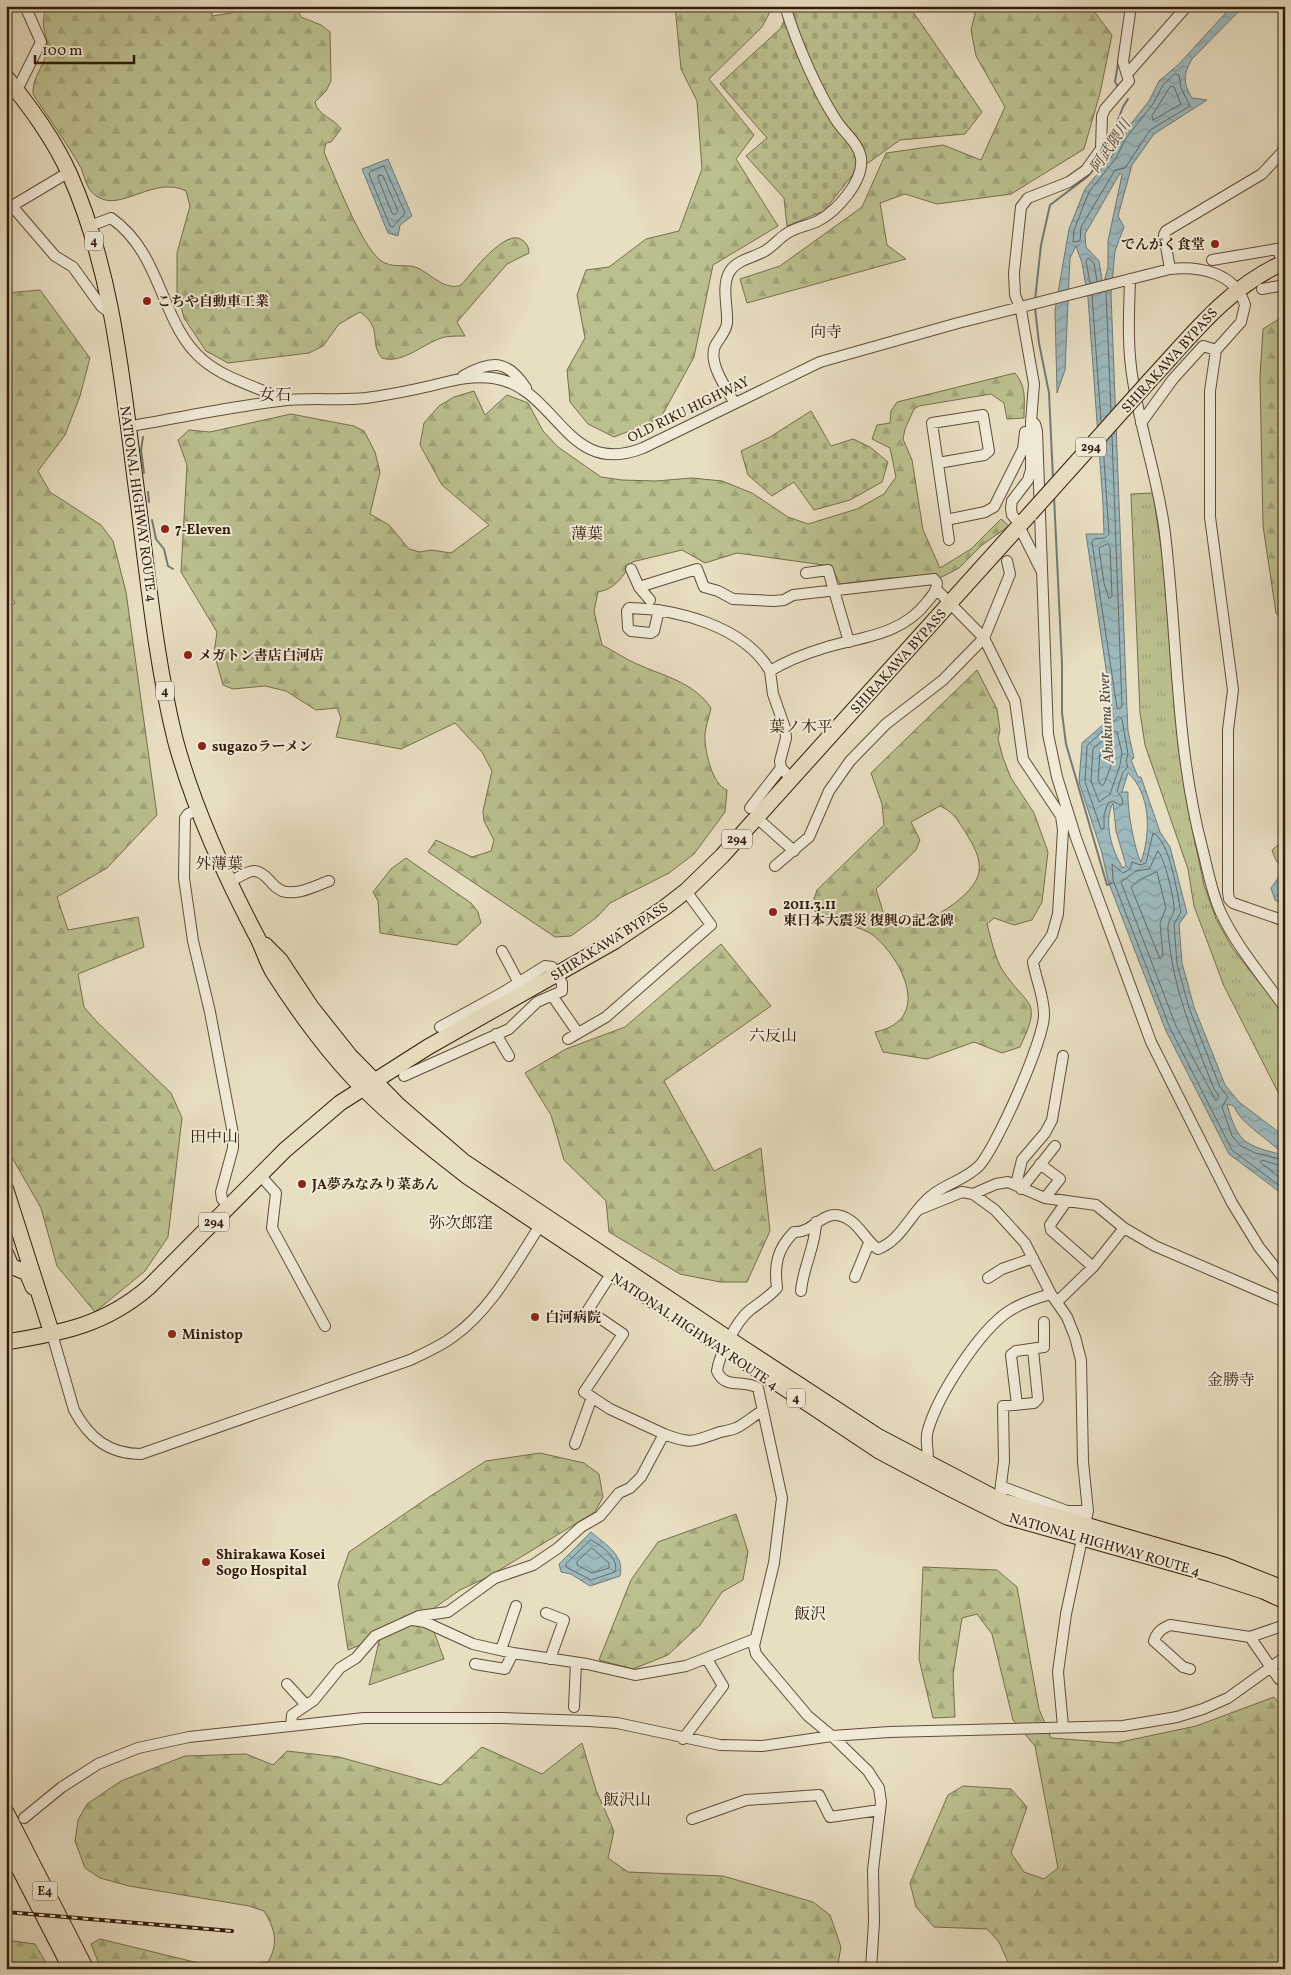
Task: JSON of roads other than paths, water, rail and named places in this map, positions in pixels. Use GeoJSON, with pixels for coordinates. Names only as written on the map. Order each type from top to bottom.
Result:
{"type":"FeatureCollection","features":[{"type":"Feature","properties":{"kind":"highway","name":"NATIONAL HIGHWAY ROUTE 4"},"geometry":{"type":"LineString","coordinates":[[6,76],[42,124],[69,172],[90,226],[107,285],[130,426],[138,499],[165,688],[176,742],[199,809],[229,882],[259,940],[280,960],[311,1007],[350,1056],[368,1084],[398,1106],[463,1161],[611,1274],[872,1433],[927,1463],[1001,1494],[1211,1574],[1263,1591],[1285,1601]]}},
{"type":"Feature","properties":{"kind":"highway","name":"SHIRAKAWA BYPASS"},"geometry":{"type":"LineString","coordinates":[[368,1084],[428,1047],[558,975],[639,925],[686,891],[722,856],[753,813],[792,780],[1151,379],[1236,290],[1284,262]]}},
{"type":"Feature","properties":{"kind":"highway","name":"294"},"geometry":{"type":"LineString","coordinates":[[6,1342],[52,1334],[99,1321],[130,1303],[149,1288],[303,1134],[368,1084]]}},
{"type":"Feature","properties":{"kind":"highway"},"geometry":{"type":"LineString","coordinates":[[6,1190],[52,1334]]}},
{"type":"Feature","properties":{"kind":"highway","name":"NATIONAL HIGHWAY ROUTE 4"},"geometry":{"type":"LineString","coordinates":[[542,1222],[727,1344],[871,1446],[1007,1517],[1086,1525],[1224,1565],[1285,1589]]}},
{"type":"Feature","properties":{"kind":"highway"},"geometry":{"type":"LineString","coordinates":[[6,1254],[11,1266],[27,1273],[30,1277],[44,1318],[52,1334]]}},
{"type":"Feature","properties":{"kind":"highway","name":"E4"},"geometry":{"type":"LineString","coordinates":[[6,1812],[86,1969]]}},
{"type":"Feature","properties":{"kind":"highway","name":"E4"},"geometry":{"type":"LineString","coordinates":[[6,1842],[72,1969]]}},
{"type":"Feature","properties":{"kind":"street"},"geometry":{"type":"LineString","coordinates":[[17,90],[41,42],[25,6]]}},
{"type":"Feature","properties":{"kind":"street"},"geometry":{"type":"LineString","coordinates":[[734,402],[717,369],[714,358],[714,348],[727,325],[726,282],[729,272],[735,265],[765,251],[786,234],[818,221],[830,213],[856,181],[860,169],[861,158],[859,150],[836,120],[805,59],[785,6]]}},
{"type":"Feature","properties":{"kind":"street"},"geometry":{"type":"LineString","coordinates":[[1044,575],[1022,532],[1022,522],[1012,515],[1011,508],[1012,501],[1028,480],[1031,470],[1030,423],[1034,384],[1023,306],[1015,294],[1014,273],[1021,207],[1028,198],[1079,177],[1094,161],[1103,139],[1102,116],[1105,109],[1129,81],[1123,62],[1130,6]]}},
{"type":"Feature","properties":{"kind":"street"},"geometry":{"type":"LineString","coordinates":[[1127,74],[1187,6]]}},
{"type":"Feature","properties":{"kind":"street"},"geometry":{"type":"LineString","coordinates":[[1170,269],[1164,235],[1166,231],[1262,174],[1285,150]]}},
{"type":"Feature","properties":{"kind":"street"},"geometry":{"type":"LineString","coordinates":[[69,172],[9,205],[55,256],[72,267],[101,306],[110,312]]}},
{"type":"Feature","properties":{"kind":"street"},"geometry":{"type":"LineString","coordinates":[[90,226],[111,218],[126,229],[152,268],[188,343],[202,360],[219,372],[278,397],[281,401]]}},
{"type":"Feature","properties":{"kind":"street"},"geometry":{"type":"LineString","coordinates":[[1212,260],[1277,249],[1284,262]]}},
{"type":"Feature","properties":{"kind":"street","name":"OLD RIKU HIGHWAY"},"geometry":{"type":"LineString","coordinates":[[130,426],[281,401],[366,398],[430,386],[460,378],[478,377],[502,380],[520,386],[574,440],[587,449],[614,456],[643,448],[734,402],[820,362],[1023,306],[1170,269],[1197,268],[1211,271],[1226,280],[1236,290]]}},
{"type":"Feature","properties":{"kind":"street"},"geometry":{"type":"LineString","coordinates":[[1129,279],[1128,332],[1132,380],[1141,423],[1152,460],[1165,534],[1182,742],[1195,822],[1221,913],[1235,938],[1285,1008]]}},
{"type":"Feature","properties":{"kind":"street"},"geometry":{"type":"LineString","coordinates":[[1262,289],[1285,286]]}},
{"type":"Feature","properties":{"kind":"street"},"geometry":{"type":"LineString","coordinates":[[1236,290],[1245,305],[1241,322],[1216,350],[1210,391],[1210,517],[1233,690],[1228,730],[1228,892],[1229,899],[1233,903],[1285,920]]}},
{"type":"Feature","properties":{"kind":"street"},"geometry":{"type":"LineString","coordinates":[[1141,423],[1173,379],[1203,346],[1216,350]]}},
{"type":"Feature","properties":{"kind":"street"},"geometry":{"type":"LineString","coordinates":[[938,463],[984,455],[989,451],[983,415],[932,423],[949,540]]}},
{"type":"Feature","properties":{"kind":"street"},"geometry":{"type":"LineString","coordinates":[[946,520],[985,512],[994,507],[1023,449],[1025,429],[1030,423]]}},
{"type":"Feature","properties":{"kind":"street"},"geometry":{"type":"LineString","coordinates":[[1030,423],[1035,424],[1037,431],[1044,575],[1045,683],[1048,734],[1057,777],[1076,838],[1151,1042],[1232,1203],[1259,1247],[1285,1280]]}},
{"type":"Feature","properties":{"kind":"street"},"geometry":{"type":"LineString","coordinates":[[775,866],[809,837],[829,791],[850,761],[886,724],[943,680],[984,638],[1010,574],[1007,562]]}},
{"type":"Feature","properties":{"kind":"street"},"geometry":{"type":"LineString","coordinates":[[631,569],[639,587],[650,600]]}},
{"type":"Feature","properties":{"kind":"street"},"geometry":{"type":"LineString","coordinates":[[639,587],[697,569],[704,587],[718,591],[733,599],[784,600],[793,595],[934,579],[937,582],[937,590],[922,609],[906,623],[789,660],[770,671]]}},
{"type":"Feature","properties":{"kind":"street"},"geometry":{"type":"LineString","coordinates":[[806,573],[828,570],[849,642]]}},
{"type":"Feature","properties":{"kind":"street"},"geometry":{"type":"LineString","coordinates":[[872,1969],[874,1922],[873,1870],[880,1810],[879,1788],[868,1771],[808,1716],[756,1654],[755,1638],[774,1563],[782,1498],[758,1388],[750,1384],[729,1384],[719,1377],[718,1365],[727,1344],[749,1311],[766,1300],[778,1288],[776,1266],[784,1242],[794,1232],[800,1232],[832,1215],[843,1216],[861,1230],[869,1243],[878,1250],[886,1247],[931,1196],[978,1167],[987,1157],[1007,1119],[1030,1063],[1045,1017],[1043,1000],[1033,962],[1052,935],[1058,914],[1063,830],[1061,816],[1023,760],[1015,700],[984,638],[937,590]]}},
{"type":"Feature","properties":{"kind":"street"},"geometry":{"type":"LineString","coordinates":[[659,610],[711,623],[752,648],[762,658],[770,671],[774,694],[785,728],[786,738],[780,761],[781,768],[792,780]]}},
{"type":"Feature","properties":{"kind":"street"},"geometry":{"type":"LineString","coordinates":[[781,768],[753,813],[794,851]]}},
{"type":"Feature","properties":{"kind":"street"},"geometry":{"type":"LineString","coordinates":[[199,809],[188,814],[185,818],[184,878],[193,941],[210,1012],[233,1134],[233,1148],[221,1192],[222,1199],[229,1207]]}},
{"type":"Feature","properties":{"kind":"street"},"geometry":{"type":"LineString","coordinates":[[229,882],[255,870],[260,871],[282,891],[303,890],[329,882]]}},
{"type":"Feature","properties":{"kind":"street"},"geometry":{"type":"LineString","coordinates":[[568,1039],[594,1026],[637,992],[677,953],[711,925],[686,891]]}},
{"type":"Feature","properties":{"kind":"street"},"geometry":{"type":"LineString","coordinates":[[502,951],[519,983]]}},
{"type":"Feature","properties":{"kind":"street"},"geometry":{"type":"LineString","coordinates":[[404,1076],[508,1030],[537,1002],[553,997],[562,990],[562,983],[549,965],[440,1026]]}},
{"type":"Feature","properties":{"kind":"street"},"geometry":{"type":"LineString","coordinates":[[553,997],[578,1033]]}},
{"type":"Feature","properties":{"kind":"street"},"geometry":{"type":"LineString","coordinates":[[496,1034],[509,1056]]}},
{"type":"Feature","properties":{"kind":"street"},"geometry":{"type":"LineString","coordinates":[[1019,1187],[1022,1160],[1046,1133],[1052,1120],[1063,1056]]}},
{"type":"Feature","properties":{"kind":"street"},"geometry":{"type":"LineString","coordinates":[[1019,1187],[1055,1146]]}},
{"type":"Feature","properties":{"kind":"street"},"geometry":{"type":"LineString","coordinates":[[1040,1164],[1060,1179],[1045,1198]]}},
{"type":"Feature","properties":{"kind":"street"},"geometry":{"type":"LineString","coordinates":[[260,1175],[276,1194],[272,1228],[325,1326]]}},
{"type":"Feature","properties":{"kind":"street"},"geometry":{"type":"LineString","coordinates":[[973,1194],[996,1184],[1008,1182],[1045,1198],[1096,1205],[1124,1228],[1177,1257],[1285,1302]]}},
{"type":"Feature","properties":{"kind":"street"},"geometry":{"type":"LineString","coordinates":[[918,1210],[955,1193],[962,1192],[973,1194],[995,1210],[1013,1228],[1033,1258],[1070,1324],[1081,1360],[1086,1525],[1066,1614],[1058,1672],[1063,1726]]}},
{"type":"Feature","properties":{"kind":"street"},"geometry":{"type":"LineString","coordinates":[[1066,1202],[1050,1225],[1051,1230],[1093,1267]]}},
{"type":"Feature","properties":{"kind":"street"},"geometry":{"type":"LineString","coordinates":[[52,1334],[74,1410],[80,1422],[88,1432],[107,1448],[116,1452],[141,1454],[410,1360],[432,1349],[456,1335],[487,1305],[542,1222]]}},
{"type":"Feature","properties":{"kind":"street"},"geometry":{"type":"LineString","coordinates":[[801,1291],[802,1273],[816,1232],[816,1222]]}},
{"type":"Feature","properties":{"kind":"street"},"geometry":{"type":"LineString","coordinates":[[927,1463],[930,1454],[926,1440],[940,1396],[979,1342],[1007,1312],[1023,1303],[1055,1297],[1093,1267],[1124,1228]]}},
{"type":"Feature","properties":{"kind":"street"},"geometry":{"type":"LineString","coordinates":[[855,1277],[869,1243]]}},
{"type":"Feature","properties":{"kind":"street"},"geometry":{"type":"LineString","coordinates":[[988,1278],[1002,1269],[1033,1258]]}},
{"type":"Feature","properties":{"kind":"street"},"geometry":{"type":"LineString","coordinates":[[611,1274],[588,1310],[624,1334],[584,1392],[610,1409],[664,1434],[694,1442],[736,1428],[762,1411]]}},
{"type":"Feature","properties":{"kind":"street"},"geometry":{"type":"LineString","coordinates":[[1017,1405],[1011,1355],[1016,1351],[1044,1347],[1044,1322]]}},
{"type":"Feature","properties":{"kind":"street"},"geometry":{"type":"LineString","coordinates":[[1001,1494],[1003,1406],[1034,1403],[1038,1399],[1033,1350]]}},
{"type":"Feature","properties":{"kind":"street"},"geometry":{"type":"LineString","coordinates":[[575,1444],[592,1397]]}},
{"type":"Feature","properties":{"kind":"street"},"geometry":{"type":"LineString","coordinates":[[291,1726],[292,1715],[314,1700],[340,1668],[356,1658],[375,1636],[398,1624],[425,1614],[448,1612],[495,1578],[532,1565],[558,1548],[581,1527],[600,1516],[619,1493],[630,1488],[641,1477],[664,1434]]}},
{"type":"Feature","properties":{"kind":"street"},"geometry":{"type":"LineString","coordinates":[[501,1650],[516,1606]]}},
{"type":"Feature","properties":{"kind":"street"},"geometry":{"type":"LineString","coordinates":[[546,1613],[564,1620],[550,1659]]}},
{"type":"Feature","properties":{"kind":"street"},"geometry":{"type":"LineString","coordinates":[[412,1620],[425,1622],[473,1644],[635,1675],[678,1668],[707,1659],[755,1638]]}},
{"type":"Feature","properties":{"kind":"street"},"geometry":{"type":"LineString","coordinates":[[1190,1669],[1183,1667],[1154,1641],[1156,1634],[1161,1629],[1170,1625],[1250,1637],[1285,1626]]}},
{"type":"Feature","properties":{"kind":"street"},"geometry":{"type":"LineString","coordinates":[[1250,1637],[1279,1679]]}},
{"type":"Feature","properties":{"kind":"street"},"geometry":{"type":"LineString","coordinates":[[475,1664],[505,1669],[513,1653]]}},
{"type":"Feature","properties":{"kind":"street"},"geometry":{"type":"LineString","coordinates":[[24,1818],[80,1775],[98,1764],[138,1748],[189,1737],[364,1718],[521,1718],[617,1723],[683,1739],[720,1745],[762,1746],[832,1736],[1063,1726],[1123,1726],[1176,1717],[1228,1698],[1285,1656]]}},
{"type":"Feature","properties":{"kind":"street"},"geometry":{"type":"LineString","coordinates":[[683,1739],[724,1686],[707,1659]]}},
{"type":"Feature","properties":{"kind":"street"},"geometry":{"type":"LineString","coordinates":[[574,1707],[576,1663]]}},
{"type":"Feature","properties":{"kind":"street"},"geometry":{"type":"LineString","coordinates":[[287,1684],[306,1705]]}},
{"type":"Feature","properties":{"kind":"street"},"geometry":{"type":"LineString","coordinates":[[692,1818],[746,1800],[818,1795],[830,1817],[880,1810]]}},
{"type":"Feature","properties":{"kind":"water"},"geometry":{"type":"Polygon","coordinates":[[[1232,6],[1244,6],[1192,59],[1185,79],[1187,88],[1192,98],[1207,100],[1154,134],[1132,165],[1118,216],[1124,227],[1115,251],[1111,294],[1128,731],[1134,758],[1131,760],[1138,777],[1141,777],[1160,832],[1170,847],[1187,913],[1179,924],[1182,963],[1194,1007],[1225,1085],[1239,1102],[1285,1137],[1285,1196],[1229,1154],[1166,1031],[1108,881],[1102,853],[1079,782],[1082,743],[1113,716],[1086,534],[1104,534],[1103,504],[1088,298],[1082,263],[1076,246],[1070,258],[1065,370],[1057,393],[1055,310],[1069,229],[1085,189],[1112,156],[1122,135],[1149,101],[1159,81],[1179,64],[1232,6]],[[1120,173],[1085,234],[1086,247],[1099,261],[1103,286],[1108,267],[1108,241],[1122,175],[1120,173]],[[1128,773],[1122,792],[1128,792],[1132,828],[1141,862],[1146,839],[1147,814],[1141,792],[1136,782],[1128,773]],[[1113,803],[1110,811],[1109,827],[1112,845],[1123,868],[1126,865],[1116,831],[1113,803]],[[1227,1104],[1235,1127],[1245,1141],[1251,1145],[1283,1155],[1242,1119],[1234,1106],[1227,1104]]]}},
{"type":"Feature","properties":{"kind":"water"},"geometry":{"type":"Polygon","coordinates":[[[388,159],[412,216],[400,225],[398,236],[388,233],[362,169],[388,159]]]}},
{"type":"Feature","properties":{"kind":"water"},"geometry":{"type":"Polygon","coordinates":[[[1285,869],[1285,906],[1275,900],[1271,888],[1279,877],[1280,870],[1285,869]]]}},
{"type":"Feature","properties":{"kind":"water"},"geometry":{"type":"Polygon","coordinates":[[[591,1532],[613,1551],[620,1562],[621,1569],[620,1576],[590,1586],[571,1574],[561,1572],[559,1564],[591,1532]]]}},
{"type":"Feature","properties":{"kind":"waterway"},"geometry":{"type":"LineString","coordinates":[[1119,88],[1115,82],[1121,44]]}},
{"type":"Feature","properties":{"kind":"waterway","name":"阿武隈川"},"geometry":{"type":"LineString","coordinates":[[1035,300],[1041,245],[1050,205],[1087,177],[1103,159],[1123,107],[1128,99]]}},
{"type":"Feature","properties":{"kind":"waterway"},"geometry":{"type":"LineString","coordinates":[[1035,308],[1039,343],[1049,393],[1053,479]]}},
{"type":"Feature","properties":{"kind":"waterway"},"geometry":{"type":"LineString","coordinates":[[143,437],[141,450],[144,473]]}},
{"type":"Feature","properties":{"kind":"waterway"},"geometry":{"type":"LineString","coordinates":[[148,492],[149,502]]}},
{"type":"Feature","properties":{"kind":"waterway"},"geometry":{"type":"LineString","coordinates":[[1054,496],[1062,664],[1062,713],[1066,744],[1107,885],[1112,883]]}},
{"type":"Feature","properties":{"kind":"waterway"},"geometry":{"type":"LineString","coordinates":[[152,520],[156,539],[164,549],[168,566],[173,569]]}},
{"type":"Feature","properties":{"kind":"railway"},"geometry":{"type":"LineString","coordinates":[[6,1912],[232,1931]]}},
{"type":"Feature","properties":{"kind":"place","name":"でんがく食堂"},"geometry":{"type":"Point","coordinates":[1215,244]}},
{"type":"Feature","properties":{"kind":"place","name":"こちや自動車工業"},"geometry":{"type":"Point","coordinates":[147,301]}},
{"type":"Feature","properties":{"kind":"place","name":"7-Eleven"},"geometry":{"type":"Point","coordinates":[165,529]}},
{"type":"Feature","properties":{"kind":"place","name":"メガトン書店白河店"},"geometry":{"type":"Point","coordinates":[188,655]}},
{"type":"Feature","properties":{"kind":"place","name":"sugazoラーメン"},"geometry":{"type":"Point","coordinates":[202,746]}},
{"type":"Feature","properties":{"kind":"place","name":"2011.3.11 東日本大震災 復興の記念碑"},"geometry":{"type":"Point","coordinates":[773,912]}},
{"type":"Feature","properties":{"kind":"place","name":"JA夢みなみり菜あん"},"geometry":{"type":"Point","coordinates":[302,1184]}},
{"type":"Feature","properties":{"kind":"place","name":"白河病院"},"geometry":{"type":"Point","coordinates":[535,1317]}},
{"type":"Feature","properties":{"kind":"place","name":"Ministop"},"geometry":{"type":"Point","coordinates":[172,1334]}},
{"type":"Feature","properties":{"kind":"place","name":"Shirakawa Kosei Sogo Hospital"},"geometry":{"type":"Point","coordinates":[206,1562]}},
{"type":"Feature","properties":{"kind":"district","name":"向寺"},"geometry":{"type":"Point","coordinates":[826,331]}},
{"type":"Feature","properties":{"kind":"district","name":"女石"},"geometry":{"type":"Point","coordinates":[275,394]}},
{"type":"Feature","properties":{"kind":"district","name":"薄葉"},"geometry":{"type":"Point","coordinates":[587,533]}},
{"type":"Feature","properties":{"kind":"district","name":"葉ノ木平"},"geometry":{"type":"Point","coordinates":[801,726]}},
{"type":"Feature","properties":{"kind":"district","name":"外薄葉"},"geometry":{"type":"Point","coordinates":[219,863]}},
{"type":"Feature","properties":{"kind":"district","name":"六反山"},"geometry":{"type":"Point","coordinates":[773,1035]}},
{"type":"Feature","properties":{"kind":"district","name":"田中山"},"geometry":{"type":"Point","coordinates":[214,1136]}},
{"type":"Feature","properties":{"kind":"district","name":"弥次郎窪"},"geometry":{"type":"Point","coordinates":[461,1222]}},
{"type":"Feature","properties":{"kind":"district","name":"金勝寺"},"geometry":{"type":"Point","coordinates":[1231,1379]}},
{"type":"Feature","properties":{"kind":"district","name":"飯沢"},"geometry":{"type":"Point","coordinates":[810,1613]}},
{"type":"Feature","properties":{"kind":"district","name":"飯沢山"},"geometry":{"type":"Point","coordinates":[627,1799]}},
{"type":"Feature","properties":{"kind":"water label","name":"Abukuma River"},"geometry":{"type":"Point","coordinates":[1106,718]}}]}
